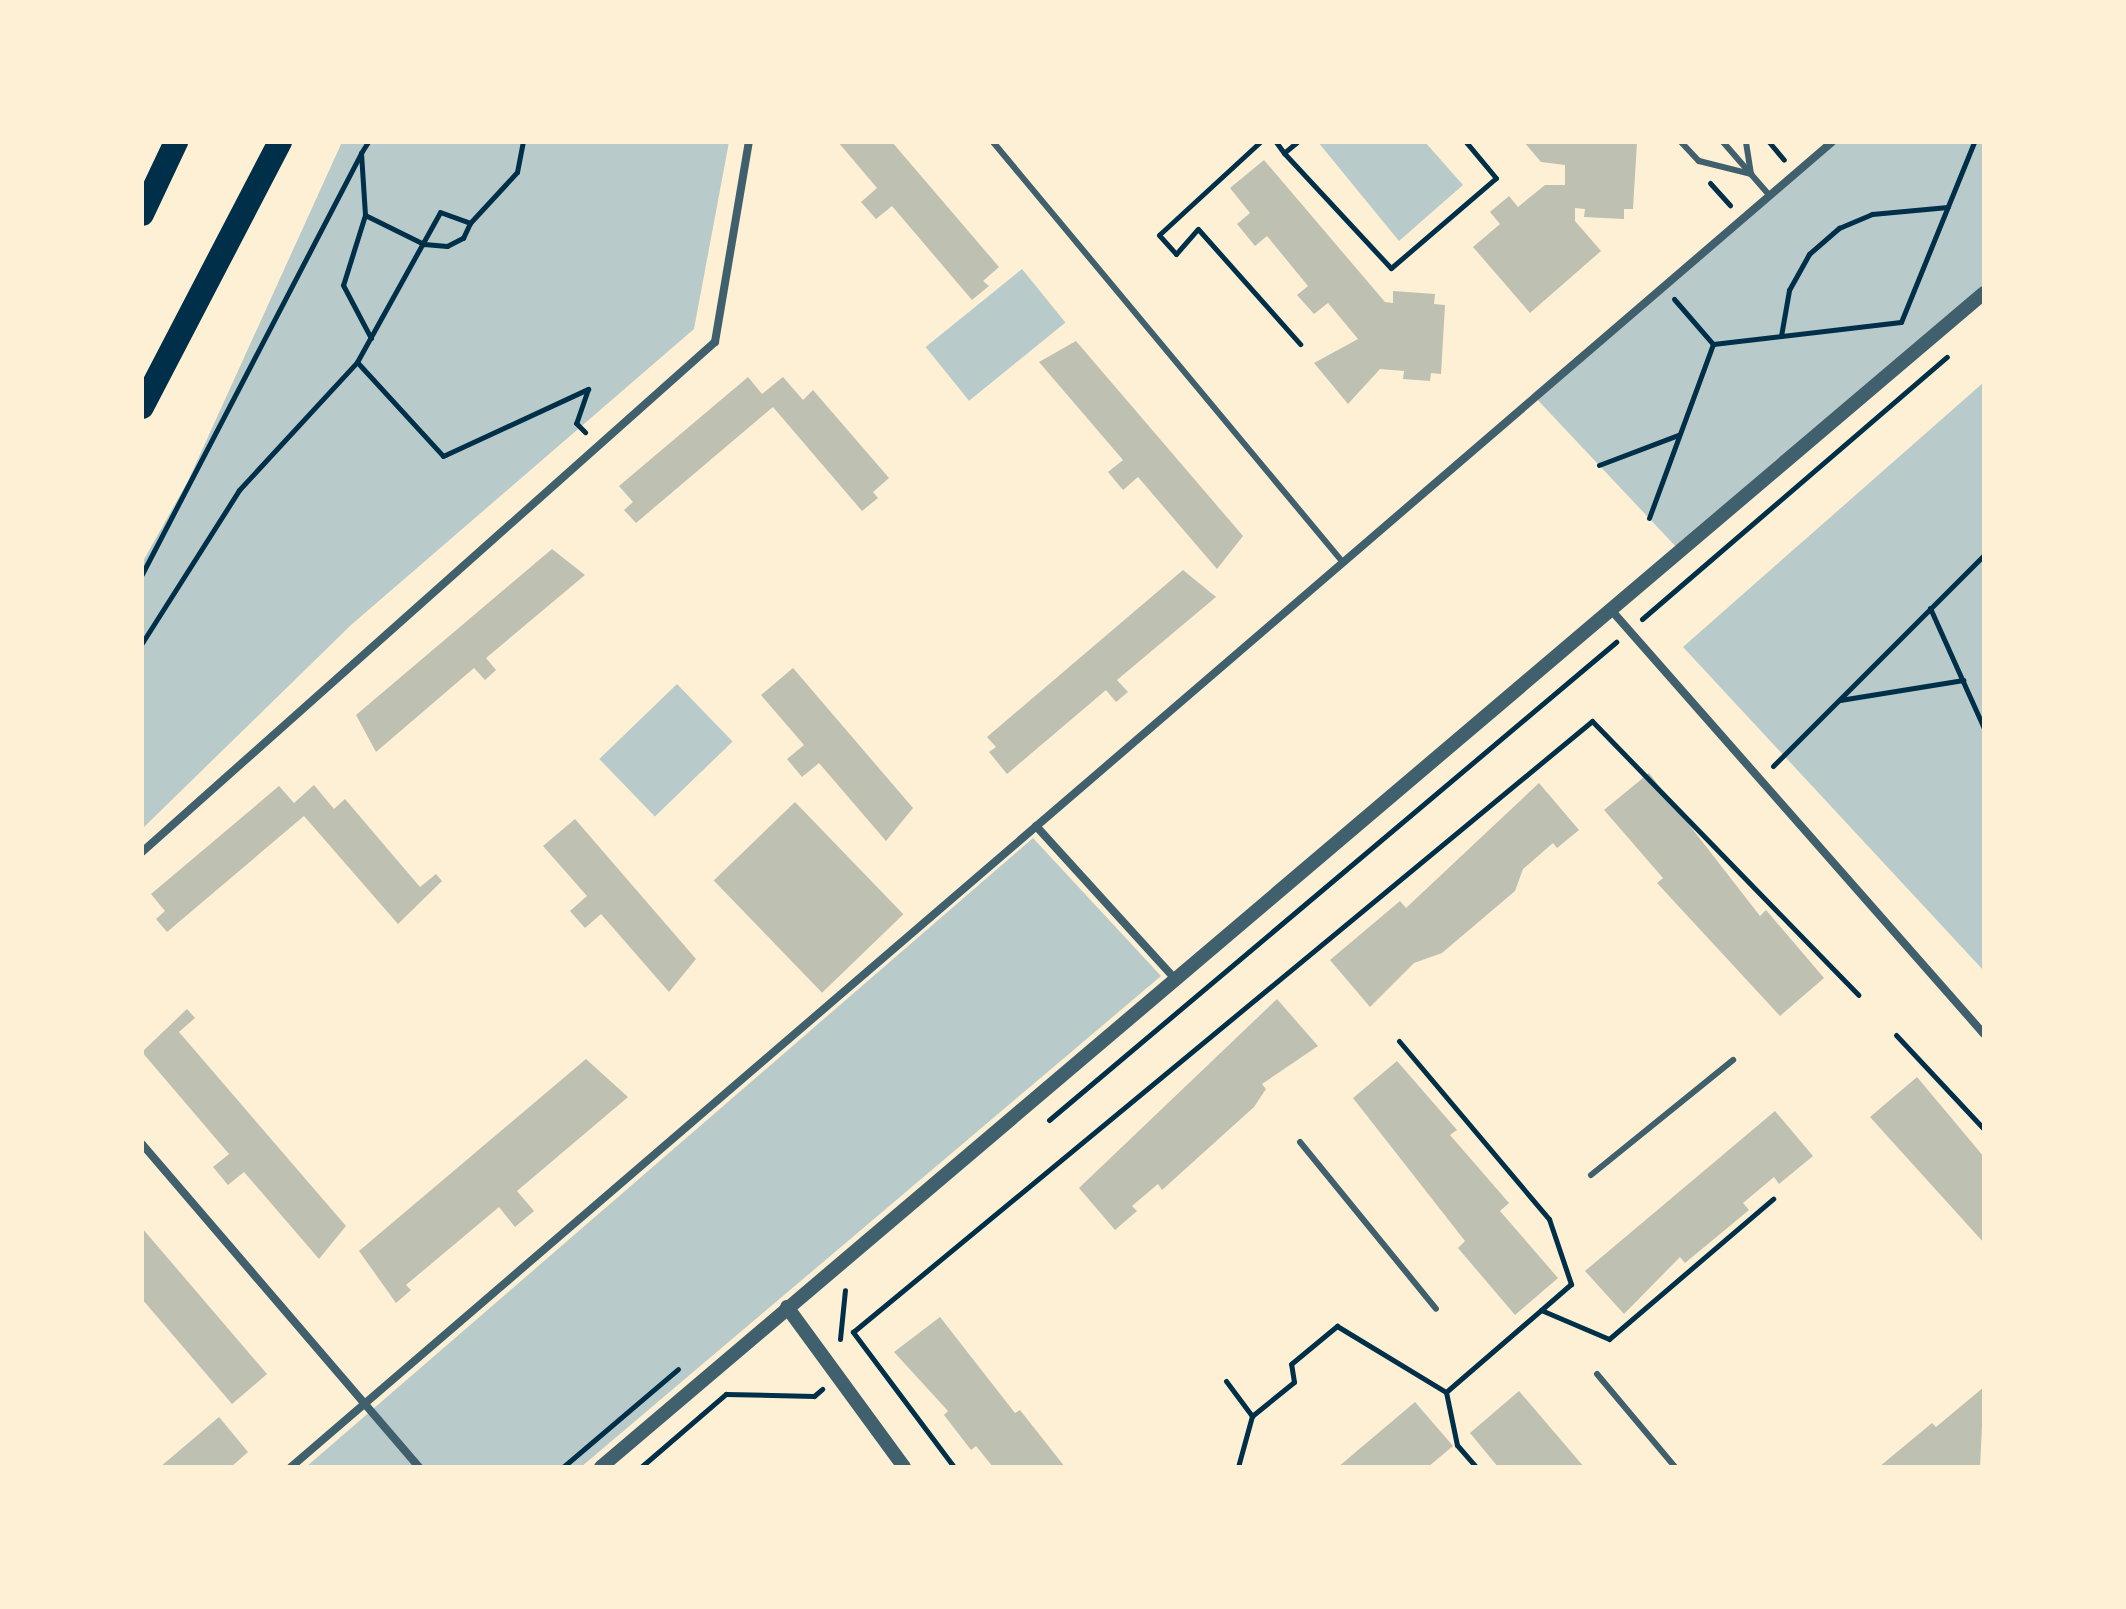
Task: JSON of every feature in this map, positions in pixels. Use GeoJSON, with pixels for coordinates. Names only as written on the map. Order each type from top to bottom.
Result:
{"type":"FeatureCollection","features":[{"type":"Feature","properties":{"kind":"highway"},"geometry":{"type":"LineString","coordinates":[[142,214],[176,142]]}},
{"type":"Feature","properties":{"kind":"highway"},"geometry":{"type":"LineString","coordinates":[[142,407],[280,142]]}},
{"type":"Feature","properties":{"kind":"street"},"geometry":{"type":"LineString","coordinates":[[142,852],[715,342],[749,142]]}},
{"type":"Feature","properties":{"kind":"street"},"geometry":{"type":"LineString","coordinates":[[291,1467],[1341,560],[1832,142]]}},
{"type":"Feature","properties":{"kind":"street"},"geometry":{"type":"LineString","coordinates":[[601,1467],[1984,293]]}},
{"type":"Feature","properties":{"kind":"street"},"geometry":{"type":"LineString","coordinates":[[1612,611],[1984,1034]]}},
{"type":"Feature","properties":{"kind":"street"},"geometry":{"type":"LineString","coordinates":[[1036,826],[1177,981]]}},
{"type":"Feature","properties":{"kind":"street"},"geometry":{"type":"LineString","coordinates":[[142,1144],[419,1467]]}},
{"type":"Feature","properties":{"kind":"street"},"geometry":{"type":"LineString","coordinates":[[787,1307],[900,1465]]}},
{"type":"Feature","properties":{"kind":"lane"},"geometry":{"type":"LineString","coordinates":[[993,142],[1341,560]]}},
{"type":"Feature","properties":{"kind":"lane"},"geometry":{"type":"LineString","coordinates":[[1681,142],[1699,161],[1751,174]]}},
{"type":"Feature","properties":{"kind":"lane"},"geometry":{"type":"LineString","coordinates":[[1723,142],[1769,195]]}},
{"type":"Feature","properties":{"kind":"lane"},"geometry":{"type":"LineString","coordinates":[[1746,142],[1751,174]]}},
{"type":"Feature","properties":{"kind":"lane"},"geometry":{"type":"LineString","coordinates":[[1591,1175],[1733,1060]]}},
{"type":"Feature","properties":{"kind":"lane"},"geometry":{"type":"LineString","coordinates":[[1300,1142],[1436,1309]]}},
{"type":"Feature","properties":{"kind":"lane"},"geometry":{"type":"LineString","coordinates":[[1597,1374],[1675,1467]]}},
{"type":"Feature","properties":{"kind":"path"},"geometry":{"type":"LineString","coordinates":[[142,574],[368,142]]}},
{"type":"Feature","properties":{"kind":"path"},"geometry":{"type":"LineString","coordinates":[[365,215],[424,244],[447,246],[463,238],[470,223],[517,172],[523,142]]}},
{"type":"Feature","properties":{"kind":"path"},"geometry":{"type":"LineString","coordinates":[[1260,142],[1159,235],[1176,254],[1198,229],[1300,344]]}},
{"type":"Feature","properties":{"kind":"path"},"geometry":{"type":"LineString","coordinates":[[1276,142],[1391,268],[1496,178],[1466,142]]}},
{"type":"Feature","properties":{"kind":"path"},"geometry":{"type":"LineString","coordinates":[[1284,153],[1297,142]]}},
{"type":"Feature","properties":{"kind":"path"},"geometry":{"type":"LineString","coordinates":[[1713,344],[1901,322],[1974,142]]}},
{"type":"Feature","properties":{"kind":"path"},"geometry":{"type":"LineString","coordinates":[[361,153],[365,215],[343,285],[371,338]]}},
{"type":"Feature","properties":{"kind":"path"},"geometry":{"type":"LineString","coordinates":[[1781,336],[1789,290],[1809,254],[1839,228],[1872,214],[1948,207]]}},
{"type":"Feature","properties":{"kind":"path"},"geometry":{"type":"LineString","coordinates":[[142,643],[239,490],[357,362],[440,212],[470,223]]}},
{"type":"Feature","properties":{"kind":"path"},"geometry":{"type":"LineString","coordinates":[[1661,285],[1713,344]]}},
{"type":"Feature","properties":{"kind":"path"},"geometry":{"type":"LineString","coordinates":[[1649,518],[1713,344]]}},
{"type":"Feature","properties":{"kind":"path"},"geometry":{"type":"LineString","coordinates":[[1042,1126],[1629,631],[1960,346]]}},
{"type":"Feature","properties":{"kind":"path"},"geometry":{"type":"LineString","coordinates":[[357,362],[443,456],[588,389],[576,423],[599,448]]}},
{"type":"Feature","properties":{"kind":"path"},"geometry":{"type":"LineString","coordinates":[[1599,465],[1679,435]]}},
{"type":"Feature","properties":{"kind":"path"},"geometry":{"type":"LineString","coordinates":[[1760,779],[1984,555]]}},
{"type":"Feature","properties":{"kind":"path"},"geometry":{"type":"LineString","coordinates":[[1930,608],[1984,728]]}},
{"type":"Feature","properties":{"kind":"path"},"geometry":{"type":"LineString","coordinates":[[1839,700],[1963,680]]}},
{"type":"Feature","properties":{"kind":"path"},"geometry":{"type":"LineString","coordinates":[[954,1467],[853,1332],[1592,721],[1858,995]]}},
{"type":"Feature","properties":{"kind":"path"},"geometry":{"type":"LineString","coordinates":[[1896,1035],[1984,1129]]}},
{"type":"Feature","properties":{"kind":"path"},"geometry":{"type":"LineString","coordinates":[[1399,1041],[1549,1219],[1571,1284],[1446,1392]]}},
{"type":"Feature","properties":{"kind":"path"},"geometry":{"type":"LineString","coordinates":[[1541,1310],[1609,1339],[1773,1199]]}},
{"type":"Feature","properties":{"kind":"path"},"geometry":{"type":"LineString","coordinates":[[641,1467],[726,1394],[814,1396],[838,1376],[847,1368],[838,1331],[845,1289],[857,1279]]}},
{"type":"Feature","properties":{"kind":"path"},"geometry":{"type":"LineString","coordinates":[[1238,1467],[1252,1416],[1294,1382],[1291,1364],[1337,1326],[1446,1392],[1457,1445],[1476,1467]]}},
{"type":"Feature","properties":{"kind":"path"},"geometry":{"type":"LineString","coordinates":[[1226,1381],[1252,1416]]}},
{"type":"Feature","properties":{"kind":"shaded area"},"geometry":{"type":"Polygon","coordinates":[[[342,142],[729,142],[694,329],[351,625],[142,829],[142,563],[188,481],[342,142]]]}},
{"type":"Feature","properties":{"kind":"shaded area"},"geometry":{"type":"Polygon","coordinates":[[[1318,142],[1425,142],[1463,185],[1399,241],[1318,142]]]}},
{"type":"Feature","properties":{"kind":"shaded area"},"geometry":{"type":"Polygon","coordinates":[[[1832,142],[1984,142],[1984,293],[1679,550],[1532,394],[1832,142]]]}},
{"type":"Feature","properties":{"kind":"shaded area"},"geometry":{"type":"Polygon","coordinates":[[[1022,269],[1065,323],[969,401],[926,347],[1022,269]]]}},
{"type":"Feature","properties":{"kind":"shaded area"},"geometry":{"type":"Polygon","coordinates":[[[1984,382],[1984,971],[1683,647],[1984,382]]]}},
{"type":"Feature","properties":{"kind":"shaded area"},"geometry":{"type":"Polygon","coordinates":[[[677,684],[733,742],[655,817],[599,759],[677,684]]]}},
{"type":"Feature","properties":{"kind":"shaded area"},"geometry":{"type":"Polygon","coordinates":[[[1033,838],[1161,976],[581,1467],[306,1467],[1033,838]]]}},
{"type":"Feature","properties":{"kind":"building"},"geometry":{"type":"Polygon","coordinates":[[[838,142],[892,142],[999,267],[983,281],[989,286],[972,300],[892,206],[876,219],[861,202],[877,188],[838,142]]]}},
{"type":"Feature","properties":{"kind":"building"},"geometry":{"type":"Polygon","coordinates":[[[1524,142],[1637,142],[1633,209],[1624,209],[1624,219],[1584,217],[1585,209],[1575,208],[1575,221],[1601,251],[1530,313],[1473,247],[1500,224],[1490,212],[1509,196],[1518,207],[1545,185],[1565,185],[1565,165],[1541,162],[1524,142]]]}},
{"type":"Feature","properties":{"kind":"building"},"geometry":{"type":"Polygon","coordinates":[[[1264,160],[1385,302],[1393,303],[1393,291],[1435,294],[1434,304],[1445,305],[1441,374],[1431,373],[1430,381],[1403,379],[1404,371],[1380,369],[1348,404],[1314,363],[1358,339],[1328,303],[1314,314],[1297,295],[1308,286],[1267,236],[1255,246],[1237,224],[1250,213],[1230,188],[1264,160]]]}},
{"type":"Feature","properties":{"kind":"building"},"geometry":{"type":"Polygon","coordinates":[[[1076,341],[1243,536],[1217,569],[1138,477],[1123,490],[1108,472],[1123,460],[1039,362],[1076,341]]]}},
{"type":"Feature","properties":{"kind":"building"},"geometry":{"type":"Polygon","coordinates":[[[748,377],[762,394],[783,377],[803,400],[813,390],[889,478],[873,492],[878,498],[862,511],[773,407],[636,523],[624,510],[633,502],[619,486],[748,377]]]}},
{"type":"Feature","properties":{"kind":"building"},"geometry":{"type":"Polygon","coordinates":[[[552,549],[585,575],[486,658],[496,670],[485,680],[474,668],[376,752],[356,715],[552,549]]]}},
{"type":"Feature","properties":{"kind":"building"},"geometry":{"type":"Polygon","coordinates":[[[1183,570],[1216,597],[1117,680],[1128,692],[1116,702],[1106,690],[1007,774],[989,752],[996,747],[987,737],[1183,570]]]}},
{"type":"Feature","properties":{"kind":"building"},"geometry":{"type":"Polygon","coordinates":[[[793,668],[913,808],[886,841],[819,763],[802,777],[787,759],[804,745],[761,695],[793,668]]]}},
{"type":"Feature","properties":{"kind":"building"},"geometry":{"type":"Polygon","coordinates":[[[1649,773],[1760,916],[1766,910],[1824,978],[1780,1016],[1657,883],[1663,878],[1604,810],[1649,773]]]}},
{"type":"Feature","properties":{"kind":"building"},"geometry":{"type":"Polygon","coordinates":[[[1539,783],[1579,830],[1557,848],[1553,843],[1523,869],[1515,891],[1442,953],[1414,963],[1370,1007],[1330,960],[1400,901],[1406,908],[1539,783]]]}},
{"type":"Feature","properties":{"kind":"building"},"geometry":{"type":"Polygon","coordinates":[[[314,785],[334,809],[345,799],[420,887],[436,874],[442,881],[398,924],[304,816],[167,932],[156,919],[165,911],[151,894],[279,786],[294,803],[314,785]]]}},
{"type":"Feature","properties":{"kind":"building"},"geometry":{"type":"Polygon","coordinates":[[[795,802],[903,914],[822,993],[714,880],[795,802]]]}},
{"type":"Feature","properties":{"kind":"building"},"geometry":{"type":"Polygon","coordinates":[[[575,819],[696,959],[669,992],[601,914],[585,928],[570,911],[587,896],[543,846],[575,819]]]}},
{"type":"Feature","properties":{"kind":"building"},"geometry":{"type":"Polygon","coordinates":[[[1277,999],[1318,1046],[1262,1084],[1266,1089],[1254,1107],[1162,1190],[1158,1184],[1132,1206],[1137,1211],[1115,1230],[1079,1188],[1277,999]]]}},
{"type":"Feature","properties":{"kind":"building"},"geometry":{"type":"Polygon","coordinates":[[[187,1009],[195,1018],[179,1032],[346,1226],[319,1259],[244,1172],[228,1185],[213,1167],[229,1154],[142,1052],[187,1009]]]}},
{"type":"Feature","properties":{"kind":"building"},"geometry":{"type":"Polygon","coordinates":[[[586,1059],[628,1097],[517,1191],[534,1211],[515,1227],[499,1207],[406,1285],[411,1290],[396,1303],[359,1251],[586,1059]]]}},
{"type":"Feature","properties":{"kind":"building"},"geometry":{"type":"Polygon","coordinates":[[[1397,1061],[1457,1130],[1450,1135],[1509,1203],[1500,1211],[1558,1278],[1515,1315],[1458,1248],[1465,1241],[1353,1098],[1397,1061]]]}},
{"type":"Feature","properties":{"kind":"building"},"geometry":{"type":"Polygon","coordinates":[[[1917,1077],[1984,1157],[1984,1243],[1870,1117],[1917,1077]]]}},
{"type":"Feature","properties":{"kind":"building"},"geometry":{"type":"Polygon","coordinates":[[[1775,1111],[1813,1156],[1779,1184],[1774,1177],[1743,1203],[1749,1210],[1685,1263],[1680,1257],[1624,1314],[1585,1271],[1775,1111]]]}},
{"type":"Feature","properties":{"kind":"building"},"geometry":{"type":"Polygon","coordinates":[[[142,1228],[267,1374],[232,1404],[142,1299],[142,1228]]]}},
{"type":"Feature","properties":{"kind":"building"},"geometry":{"type":"Polygon","coordinates":[[[940,1317],[1015,1413],[1020,1410],[1065,1467],[993,1467],[976,1446],[971,1450],[944,1415],[948,1411],[894,1352],[940,1317]]]}},
{"type":"Feature","properties":{"kind":"building"},"geometry":{"type":"Polygon","coordinates":[[[1984,1387],[1980,1467],[1879,1467],[1932,1423],[1936,1427],[1984,1387]]]}},
{"type":"Feature","properties":{"kind":"building"},"geometry":{"type":"Polygon","coordinates":[[[1519,1391],[1584,1467],[1498,1467],[1470,1433],[1519,1391]]]}},
{"type":"Feature","properties":{"kind":"building"},"geometry":{"type":"Polygon","coordinates":[[[1415,1402],[1453,1446],[1428,1467],[1338,1467],[1415,1402]]]}},
{"type":"Feature","properties":{"kind":"building"},"geometry":{"type":"Polygon","coordinates":[[[219,1417],[248,1452],[231,1467],[160,1467],[219,1417]]]}}]}
